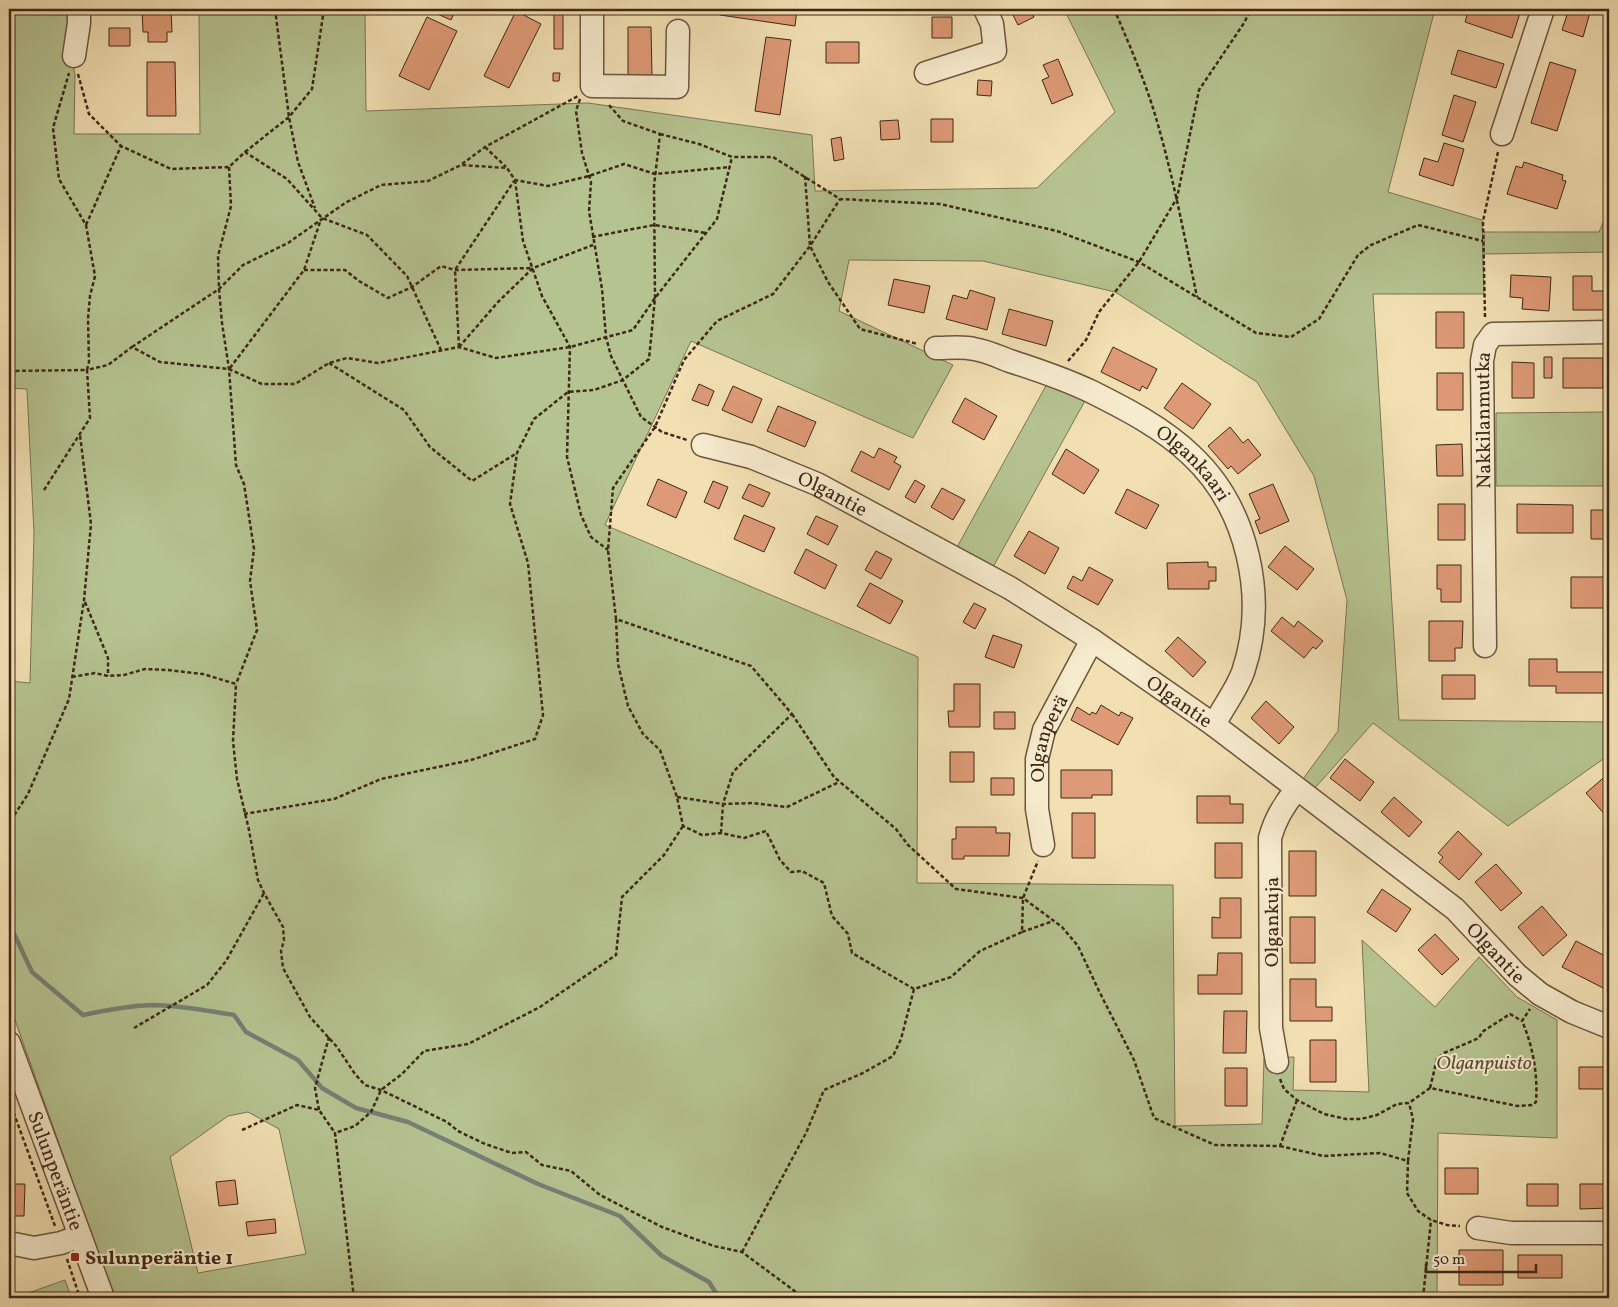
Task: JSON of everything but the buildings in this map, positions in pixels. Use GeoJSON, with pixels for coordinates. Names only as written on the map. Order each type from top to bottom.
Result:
{"type":"FeatureCollection","features":[{"type":"Feature","properties":{"kind":"street"},"geometry":{"type":"LineString","coordinates":[[74,56],[79,9]]}},
{"type":"Feature","properties":{"kind":"street"},"geometry":{"type":"LineString","coordinates":[[592,9],[586,90],[677,87],[678,31]]}},
{"type":"Feature","properties":{"kind":"street"},"geometry":{"type":"LineString","coordinates":[[926,73],[995,51],[992,24],[985,9]]}},
{"type":"Feature","properties":{"kind":"street"},"geometry":{"type":"LineString","coordinates":[[1502,134],[1543,9]]}},
{"type":"Feature","properties":{"kind":"street","name":"Nakkilanmutka"},"geometry":{"type":"LineString","coordinates":[[1485,646],[1482,361],[1485,345],[1493,334],[1609,332]]}},
{"type":"Feature","properties":{"kind":"street","name":"Olgankaari"},"geometry":{"type":"LineString","coordinates":[[936,348],[973,348],[1055,376],[1112,402],[1154,426],[1191,454],[1217,483],[1246,545],[1252,576],[1253,606],[1251,642],[1242,673],[1232,696],[1214,725]]}},
{"type":"Feature","properties":{"kind":"street","name":"Olgantie"},"geometry":{"type":"LineString","coordinates":[[703,445],[751,457],[818,484],[1010,588],[1092,640],[1214,725],[1455,909],[1517,975],[1540,994],[1572,1012],[1609,1027]]}},
{"type":"Feature","properties":{"kind":"street","name":"Olganperä"},"geometry":{"type":"LineString","coordinates":[[1044,845],[1037,809],[1037,759],[1044,730],[1092,640]]}},
{"type":"Feature","properties":{"kind":"street","name":"Olgankuja"},"geometry":{"type":"LineString","coordinates":[[1276,1062],[1271,1028],[1270,838],[1274,824],[1286,802],[1297,790]]}},
{"type":"Feature","properties":{"kind":"street","name":"Sulunperäntie"},"geometry":{"type":"LineString","coordinates":[[9,1043],[71,1240],[103,1298]]}},
{"type":"Feature","properties":{"kind":"street"},"geometry":{"type":"LineString","coordinates":[[1478,1228],[1511,1232],[1609,1232]]}},
{"type":"Feature","properties":{"kind":"street"},"geometry":{"type":"LineString","coordinates":[[9,1243],[34,1248],[71,1240]]}},
{"type":"Feature","properties":{"kind":"path"},"geometry":{"type":"LineString","coordinates":[[275,9],[289,117],[298,162],[316,211]]}},
{"type":"Feature","properties":{"kind":"path"},"geometry":{"type":"LineString","coordinates":[[74,56],[88,114],[121,146],[171,169],[229,167],[289,117],[312,89],[324,9]]}},
{"type":"Feature","properties":{"kind":"path"},"geometry":{"type":"LineString","coordinates":[[1114,9],[1134,56],[1152,107],[1177,198],[1197,298]]}},
{"type":"Feature","properties":{"kind":"path"},"geometry":{"type":"LineString","coordinates":[[1055,376],[1086,340],[1099,312],[1139,262],[1177,198],[1199,90],[1244,23],[1251,9]]}},
{"type":"Feature","properties":{"kind":"path"},"geometry":{"type":"LineString","coordinates":[[44,490],[90,418],[87,370],[89,362],[88,319],[90,296],[95,276],[86,225],[59,178],[53,128],[74,56]]}},
{"type":"Feature","properties":{"kind":"path"},"geometry":{"type":"LineString","coordinates":[[586,90],[623,121],[660,134],[698,144],[732,157],[773,157],[840,199],[940,204],[1058,231],[1139,262],[1256,333],[1291,336],[1319,319],[1358,255],[1371,245],[1418,225],[1483,241]]}},
{"type":"Feature","properties":{"kind":"path"},"geometry":{"type":"LineString","coordinates":[[9,370],[87,370],[108,365],[219,289],[243,265],[288,243],[344,203],[381,185],[428,181],[461,165],[485,146],[586,90]]}},
{"type":"Feature","properties":{"kind":"path"},"geometry":{"type":"LineString","coordinates":[[586,90],[576,111],[582,153],[591,182],[588,211],[602,289],[606,337],[611,356],[641,417],[662,432],[703,445]]}},
{"type":"Feature","properties":{"kind":"path"},"geometry":{"type":"LineString","coordinates":[[244,814],[334,799],[381,779],[470,760],[535,739],[543,715],[529,572],[510,504],[517,453],[534,419],[568,392],[594,390],[622,380],[649,359],[654,298],[655,174],[660,134]]}},
{"type":"Feature","properties":{"kind":"path"},"geometry":{"type":"LineString","coordinates":[[1485,324],[1483,220],[1502,134]]}},
{"type":"Feature","properties":{"kind":"path"},"geometry":{"type":"LineString","coordinates":[[86,225],[121,146]]}},
{"type":"Feature","properties":{"kind":"path"},"geometry":{"type":"LineString","coordinates":[[485,146],[507,168],[515,180],[523,241],[542,296],[570,347],[567,458],[581,515],[591,536],[608,550]]}},
{"type":"Feature","properties":{"kind":"path"},"geometry":{"type":"LineString","coordinates":[[245,152],[287,179],[322,218],[367,235],[407,276],[441,350]]}},
{"type":"Feature","properties":{"kind":"path"},"geometry":{"type":"LineString","coordinates":[[132,347],[160,362],[229,369],[262,384],[295,384],[329,363],[347,358],[378,363],[459,347],[496,358],[570,347],[633,330],[654,298],[717,219],[732,157]]}},
{"type":"Feature","properties":{"kind":"path"},"geometry":{"type":"LineString","coordinates":[[515,180],[548,186],[589,176],[624,164],[655,174],[730,167]]}},
{"type":"Feature","properties":{"kind":"path"},"geometry":{"type":"LineString","coordinates":[[461,165],[507,168]]}},
{"type":"Feature","properties":{"kind":"path"},"geometry":{"type":"LineString","coordinates":[[229,167],[230,206],[218,256],[219,289],[229,369],[236,465],[244,484],[254,548],[250,581],[257,630],[236,684],[233,742],[236,779],[258,880],[283,927],[284,940],[281,951],[283,968],[310,1017],[337,1047],[354,1074],[365,1085],[381,1090],[446,1122],[458,1131],[485,1144],[512,1153],[526,1152],[542,1165],[571,1171],[600,1195],[662,1227],[714,1246],[742,1252],[804,1298]]}},
{"type":"Feature","properties":{"kind":"path"},"geometry":{"type":"LineString","coordinates":[[805,176],[810,246],[828,282],[860,329],[936,348]]}},
{"type":"Feature","properties":{"kind":"path"},"geometry":{"type":"LineString","coordinates":[[459,347],[455,270],[515,180]]}},
{"type":"Feature","properties":{"kind":"path"},"geometry":{"type":"LineString","coordinates":[[335,1133],[355,1126],[371,1112],[381,1090],[402,1074],[424,1051],[468,1044],[484,1036],[540,1007],[616,955],[622,897],[664,855],[683,826],[677,797],[660,750],[643,734],[628,706],[618,664],[616,619],[608,550],[613,488],[655,427],[684,360],[717,321],[773,294],[810,246],[840,199]]}},
{"type":"Feature","properties":{"kind":"path"},"geometry":{"type":"LineString","coordinates":[[229,369],[304,270],[322,218]]}},
{"type":"Feature","properties":{"kind":"path"},"geometry":{"type":"LineString","coordinates":[[592,237],[654,225],[706,234]]}},
{"type":"Feature","properties":{"kind":"path"},"geometry":{"type":"LineString","coordinates":[[304,270],[345,270],[359,281],[388,298],[412,287],[441,266],[455,270],[533,268],[594,245]]}},
{"type":"Feature","properties":{"kind":"path"},"geometry":{"type":"LineString","coordinates":[[459,347],[498,302],[533,268]]}},
{"type":"Feature","properties":{"kind":"path"},"geometry":{"type":"LineString","coordinates":[[329,363],[404,410],[430,447],[472,481],[517,453]]}},
{"type":"Feature","properties":{"kind":"path"},"geometry":{"type":"LineString","coordinates":[[9,819],[15,814],[28,794],[69,699],[84,600],[91,524],[80,433]]}},
{"type":"Feature","properties":{"kind":"path"},"geometry":{"type":"LineString","coordinates":[[84,600],[108,658],[108,676]]}},
{"type":"Feature","properties":{"kind":"path"},"geometry":{"type":"LineString","coordinates":[[616,619],[751,666],[792,714],[834,777],[896,829],[908,845],[956,889],[1023,898],[1062,927],[1078,946],[1134,1060],[1154,1118],[1215,1145],[1280,1146],[1323,1156],[1380,1153],[1408,1161]]}},
{"type":"Feature","properties":{"kind":"path"},"geometry":{"type":"LineString","coordinates":[[72,677],[94,673],[108,676],[124,675],[145,669],[203,674],[236,684]]}},
{"type":"Feature","properties":{"kind":"path"},"geometry":{"type":"LineString","coordinates":[[721,833],[723,804],[733,772],[792,714]]}},
{"type":"Feature","properties":{"kind":"path"},"geometry":{"type":"LineString","coordinates":[[677,797],[723,804],[753,803],[787,807],[840,782]]}},
{"type":"Feature","properties":{"kind":"path"},"geometry":{"type":"LineString","coordinates":[[683,826],[702,835],[721,833],[744,838],[766,831],[780,860],[791,872],[802,871],[824,883],[832,916],[848,934],[852,953],[914,989],[951,977],[980,951],[1022,932],[1054,921]]}},
{"type":"Feature","properties":{"kind":"path"},"geometry":{"type":"LineString","coordinates":[[1022,932],[1023,898],[1044,845]]}},
{"type":"Feature","properties":{"kind":"path"},"geometry":{"type":"LineString","coordinates":[[134,1028],[206,985],[226,961],[264,893]]}},
{"type":"Feature","properties":{"kind":"path"},"geometry":{"type":"LineString","coordinates":[[742,1252],[806,1133],[824,1090],[893,1056],[902,1039],[914,989]]}},
{"type":"Feature","properties":{"kind":"path"},"geometry":{"type":"LineString","coordinates":[[1522,1021],[1540,994]]}},
{"type":"Feature","properties":{"kind":"path"},"geometry":{"type":"LineString","coordinates":[[1276,1062],[1284,1089],[1296,1100],[1324,1114],[1346,1119],[1361,1119],[1378,1115],[1397,1104],[1409,1103],[1430,1088],[1437,1059],[1444,1052],[1472,1042],[1482,1032],[1510,1014],[1522,1021],[1530,1037],[1537,1086],[1536,1102],[1532,1105],[1517,1106],[1430,1088]]}},
{"type":"Feature","properties":{"kind":"path"},"geometry":{"type":"LineString","coordinates":[[329,1038],[315,1088],[319,1110],[335,1133],[354,1298]]}},
{"type":"Feature","properties":{"kind":"path","name":"Sulunperäntie"},"geometry":{"type":"LineString","coordinates":[[9,1100],[71,1240],[80,1298]]}},
{"type":"Feature","properties":{"kind":"path"},"geometry":{"type":"LineString","coordinates":[[1280,1146],[1296,1100]]}},
{"type":"Feature","properties":{"kind":"path"},"geometry":{"type":"LineString","coordinates":[[1409,1103],[1413,1119],[1408,1161],[1408,1193],[1418,1211],[1431,1220],[1447,1225],[1478,1228]]}},
{"type":"Feature","properties":{"kind":"path"},"geometry":{"type":"LineString","coordinates":[[242,1130],[297,1105],[319,1110]]}},
{"type":"Feature","properties":{"kind":"path"},"geometry":{"type":"LineString","coordinates":[[1423,1298],[1431,1220]]}},
{"type":"Feature","properties":{"kind":"green space","name":"Olganpuisto"},"geometry":{"type":"Polygon","coordinates":[[[17,9],[77,9],[71,58],[75,74],[74,134],[200,134],[199,9],[365,9],[366,111],[588,103],[812,135],[815,191],[1037,188],[1115,112],[1064,9],[1435,9],[1388,192],[1482,220],[1484,294],[1373,294],[1399,720],[1609,722],[1609,755],[1508,826],[1373,723],[1315,788],[1303,779],[1338,731],[1347,600],[1314,476],[1257,382],[1115,292],[983,261],[849,260],[839,311],[953,365],[913,438],[691,341],[605,525],[918,657],[917,883],[1173,885],[1175,1126],[1262,1124],[1264,1058],[1294,1057],[1293,1090],[1369,1092],[1362,940],[1435,1007],[1479,957],[1517,997],[1557,1020],[1557,1138],[1438,1133],[1437,1298],[114,1298],[9,1003],[9,681],[30,683],[34,533],[27,389],[9,388],[9,36],[17,9]],[[248,1112],[228,1116],[170,1157],[198,1273],[306,1254],[279,1129],[248,1112]]]}},
{"type":"Feature","properties":{"kind":"green space"},"geometry":{"type":"Polygon","coordinates":[[[1609,209],[1609,252],[1484,254],[1484,232],[1599,232],[1609,209]]]}},
{"type":"Feature","properties":{"kind":"green space"},"geometry":{"type":"Polygon","coordinates":[[[1048,382],[1086,399],[992,569],[956,549],[1048,382]]]}},
{"type":"Feature","properties":{"kind":"green space"},"geometry":{"type":"Polygon","coordinates":[[[1609,412],[1609,486],[1496,486],[1496,413],[1609,412]]]}},
{"type":"Feature","properties":{"kind":"green space"},"geometry":{"type":"Polygon","coordinates":[[[65,1280],[70,1294],[59,1298],[14,1298],[65,1280]]]}},
{"type":"Feature","properties":{"kind":"waterway"},"geometry":{"type":"LineString","coordinates":[[9,923],[32,972],[83,1015],[118,1008],[152,1005],[183,1007],[234,1015],[246,1032],[298,1060],[322,1088],[356,1108],[408,1122],[538,1184],[620,1216],[662,1256],[709,1282],[719,1298]]}},
{"type":"Feature","properties":{"kind":"place","name":"Sulunperäntie 1"},"geometry":{"type":"Point","coordinates":[75,1257]}}]}
